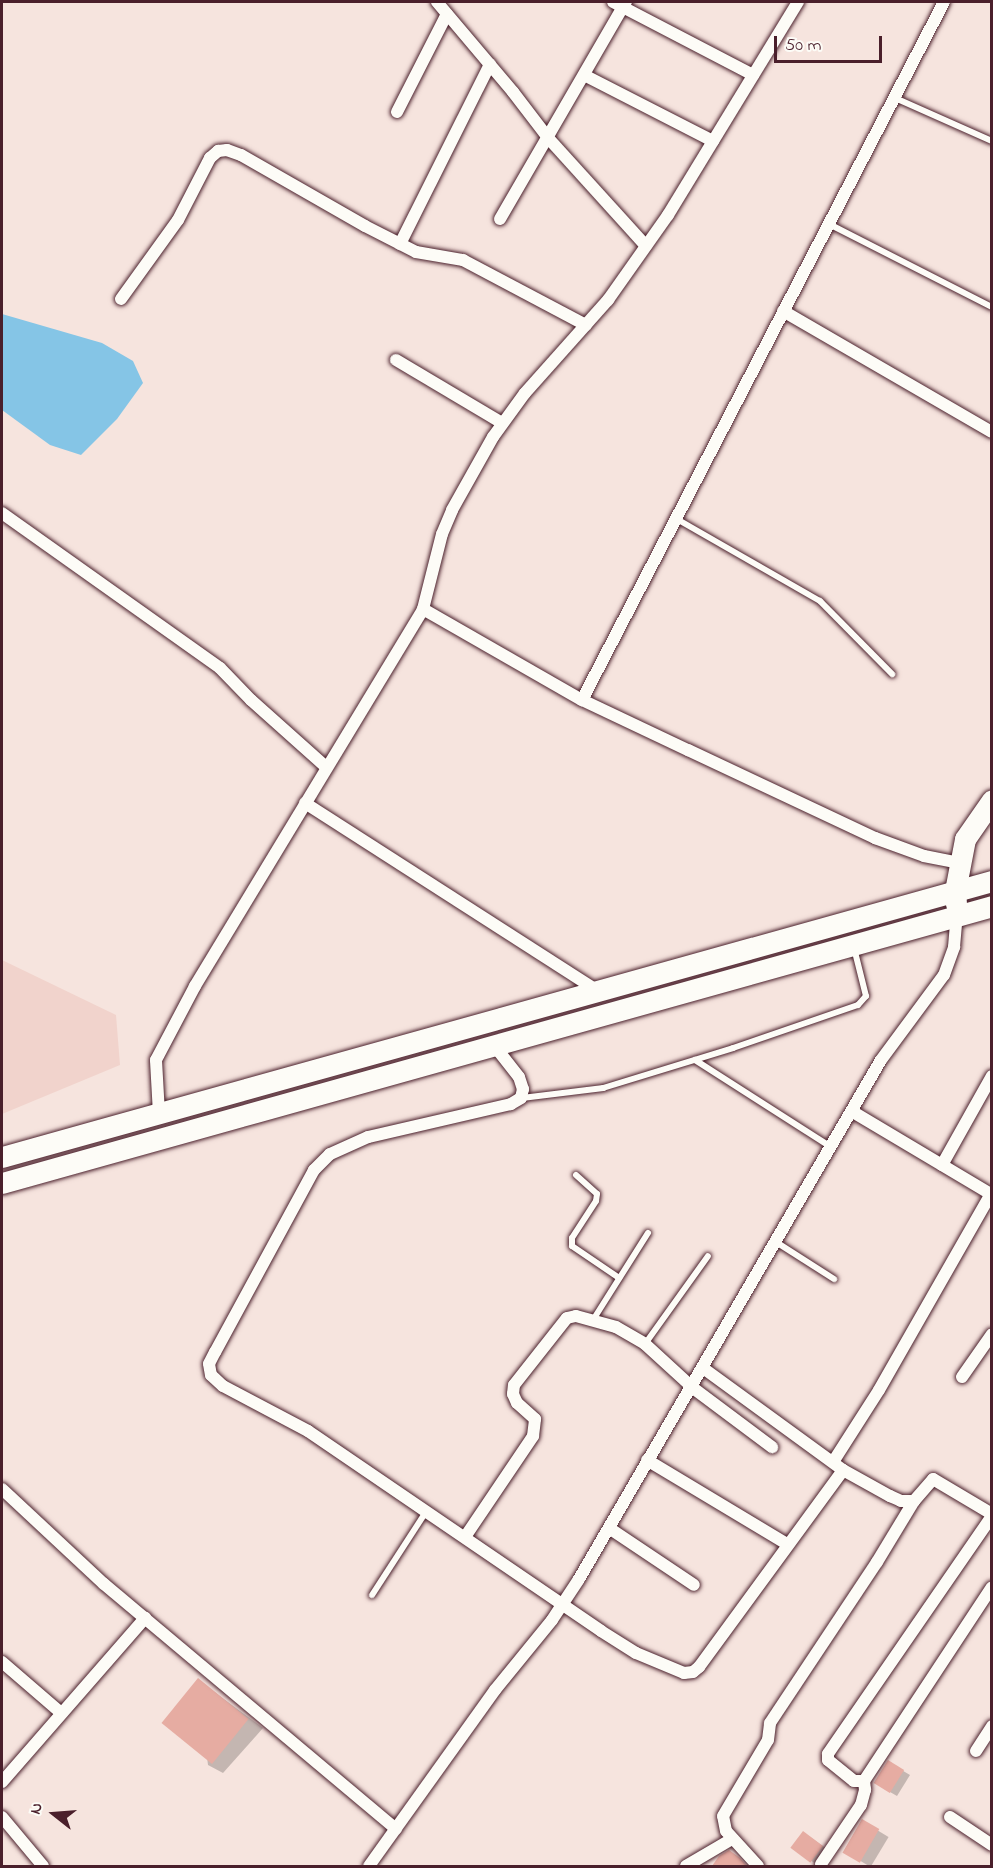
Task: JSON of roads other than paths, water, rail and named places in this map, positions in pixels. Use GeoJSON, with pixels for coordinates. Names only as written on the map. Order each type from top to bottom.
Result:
{"type":"FeatureCollection","features":[{"type":"Feature","properties":{"kind":"highway"},"geometry":{"type":"LineString","coordinates":[[957,913],[955,891],[965,839],[992,800]]}},
{"type":"Feature","properties":{"kind":"highway"},"geometry":{"type":"LineString","coordinates":[[2,1157],[992,881]]}},
{"type":"Feature","properties":{"kind":"highway"},"geometry":{"type":"LineString","coordinates":[[2,1183],[957,913],[992,906]]}},
{"type":"Feature","properties":{"kind":"street"},"geometry":{"type":"LineString","coordinates":[[437,2],[549,139],[646,246]]}},
{"type":"Feature","properties":{"kind":"street"},"geometry":{"type":"LineString","coordinates":[[159,1114],[156,1060],[195,986],[423,609],[433,565],[452,510],[502,423],[608,300],[646,246],[798,2]]}},
{"type":"Feature","properties":{"kind":"street"},"geometry":{"type":"LineString","coordinates":[[582,700],[944,2]]}},
{"type":"Feature","properties":{"kind":"street"},"geometry":{"type":"LineString","coordinates":[[500,219],[549,139],[621,3],[753,75]]}},
{"type":"Feature","properties":{"kind":"street"},"geometry":{"type":"LineString","coordinates":[[397,112],[447,14]]}},
{"type":"Feature","properties":{"kind":"street"},"geometry":{"type":"LineString","coordinates":[[400,244],[490,64]]}},
{"type":"Feature","properties":{"kind":"street"},"geometry":{"type":"LineString","coordinates":[[584,75],[713,141]]}},
{"type":"Feature","properties":{"kind":"street"},"geometry":{"type":"LineString","coordinates":[[121,299],[178,220],[210,158],[218,151],[227,150],[241,155],[416,252],[464,260],[586,325]]}},
{"type":"Feature","properties":{"kind":"street"},"geometry":{"type":"LineString","coordinates":[[783,311],[992,432]]}},
{"type":"Feature","properties":{"kind":"street"},"geometry":{"type":"LineString","coordinates":[[396,360],[502,423]]}},
{"type":"Feature","properties":{"kind":"street"},"geometry":{"type":"LineString","coordinates":[[2,513],[220,668],[251,700],[326,767]]}},
{"type":"Feature","properties":{"kind":"street"},"geometry":{"type":"LineString","coordinates":[[423,609],[582,700],[875,838],[924,856],[960,863]]}},
{"type":"Feature","properties":{"kind":"street"},"geometry":{"type":"LineString","coordinates":[[304,803],[598,991]]}},
{"type":"Feature","properties":{"kind":"street"},"geometry":{"type":"LineString","coordinates":[[370,1866],[495,1690],[562,1606],[647,1460],[693,1388],[889,1047],[944,975],[954,946],[957,913]]}},
{"type":"Feature","properties":{"kind":"street"},"geometry":{"type":"LineString","coordinates":[[493,1044],[519,1077],[523,1089],[521,1098],[512,1104],[368,1137],[330,1154],[314,1170],[209,1364],[210,1375],[223,1386],[308,1431],[427,1510],[562,1606],[636,1653],[684,1673],[693,1672],[724,1635],[788,1544],[838,1466],[991,1195],[853,1112]]}},
{"type":"Feature","properties":{"kind":"street"},"geometry":{"type":"LineString","coordinates":[[942,1165],[992,1076]]}},
{"type":"Feature","properties":{"kind":"street"},"geometry":{"type":"LineString","coordinates":[[465,1537],[536,1428],[535,1419],[517,1403],[513,1394],[514,1385],[560,1323],[576,1316],[616,1327],[645,1344],[693,1388],[772,1447]]}},
{"type":"Feature","properties":{"kind":"street"},"geometry":{"type":"LineString","coordinates":[[962,1377],[992,1334]]}},
{"type":"Feature","properties":{"kind":"street"},"geometry":{"type":"LineString","coordinates":[[703,1368],[838,1466],[890,1496],[902,1501],[914,1501]]}},
{"type":"Feature","properties":{"kind":"street"},"geometry":{"type":"LineString","coordinates":[[647,1460],[788,1544]]}},
{"type":"Feature","properties":{"kind":"street"},"geometry":{"type":"LineString","coordinates":[[758,1866],[726,1831],[723,1816],[768,1740],[770,1723],[877,1562],[914,1501],[930,1482],[937,1479],[992,1515],[828,1754],[828,1760],[854,1780],[864,1781]]}},
{"type":"Feature","properties":{"kind":"street"},"geometry":{"type":"LineString","coordinates":[[2,1489],[145,1618],[396,1829]]}},
{"type":"Feature","properties":{"kind":"street"},"geometry":{"type":"LineString","coordinates":[[609,1528],[694,1585]]}},
{"type":"Feature","properties":{"kind":"street"},"geometry":{"type":"LineString","coordinates":[[821,1864],[861,1805],[865,1790],[864,1781],[992,1587]]}},
{"type":"Feature","properties":{"kind":"street"},"geometry":{"type":"LineString","coordinates":[[2,1782],[60,1712],[145,1618]]}},
{"type":"Feature","properties":{"kind":"street"},"geometry":{"type":"LineString","coordinates":[[2,1662],[60,1712]]}},
{"type":"Feature","properties":{"kind":"street"},"geometry":{"type":"LineString","coordinates":[[976,1751],[992,1726]]}},
{"type":"Feature","properties":{"kind":"street"},"geometry":{"type":"LineString","coordinates":[[2,1817],[44,1866]]}},
{"type":"Feature","properties":{"kind":"street"},"geometry":{"type":"LineString","coordinates":[[950,1817],[992,1845]]}},
{"type":"Feature","properties":{"kind":"street"},"geometry":{"type":"LineString","coordinates":[[686,1866],[707,1856],[732,1839]]}},
{"type":"Feature","properties":{"kind":"lane"},"geometry":{"type":"LineString","coordinates":[[894,97],[992,141]]}},
{"type":"Feature","properties":{"kind":"lane"},"geometry":{"type":"LineString","coordinates":[[829,224],[992,307]]}},
{"type":"Feature","properties":{"kind":"lane"},"geometry":{"type":"LineString","coordinates":[[675,518],[820,602],[892,674]]}},
{"type":"Feature","properties":{"kind":"lane"},"geometry":{"type":"LineString","coordinates":[[521,1098],[603,1088],[694,1060],[864,1002],[865,985],[853,943]]}},
{"type":"Feature","properties":{"kind":"lane"},"geometry":{"type":"LineString","coordinates":[[694,1060],[832,1148]]}},
{"type":"Feature","properties":{"kind":"lane"},"geometry":{"type":"LineString","coordinates":[[576,1175],[597,1194],[596,1201],[572,1238],[572,1246],[619,1278]]}},
{"type":"Feature","properties":{"kind":"lane"},"geometry":{"type":"LineString","coordinates":[[593,1320],[648,1233]]}},
{"type":"Feature","properties":{"kind":"lane"},"geometry":{"type":"LineString","coordinates":[[776,1242],[834,1279]]}},
{"type":"Feature","properties":{"kind":"lane"},"geometry":{"type":"LineString","coordinates":[[645,1344],[708,1256]]}},
{"type":"Feature","properties":{"kind":"lane"},"geometry":{"type":"LineString","coordinates":[[372,1594],[427,1510]]}},
{"type":"Feature","properties":{"kind":"water"},"geometry":{"type":"Polygon","coordinates":[[[2,314],[102,343],[133,361],[143,383],[117,419],[81,455],[50,445],[2,410],[2,314]]]}}]}
